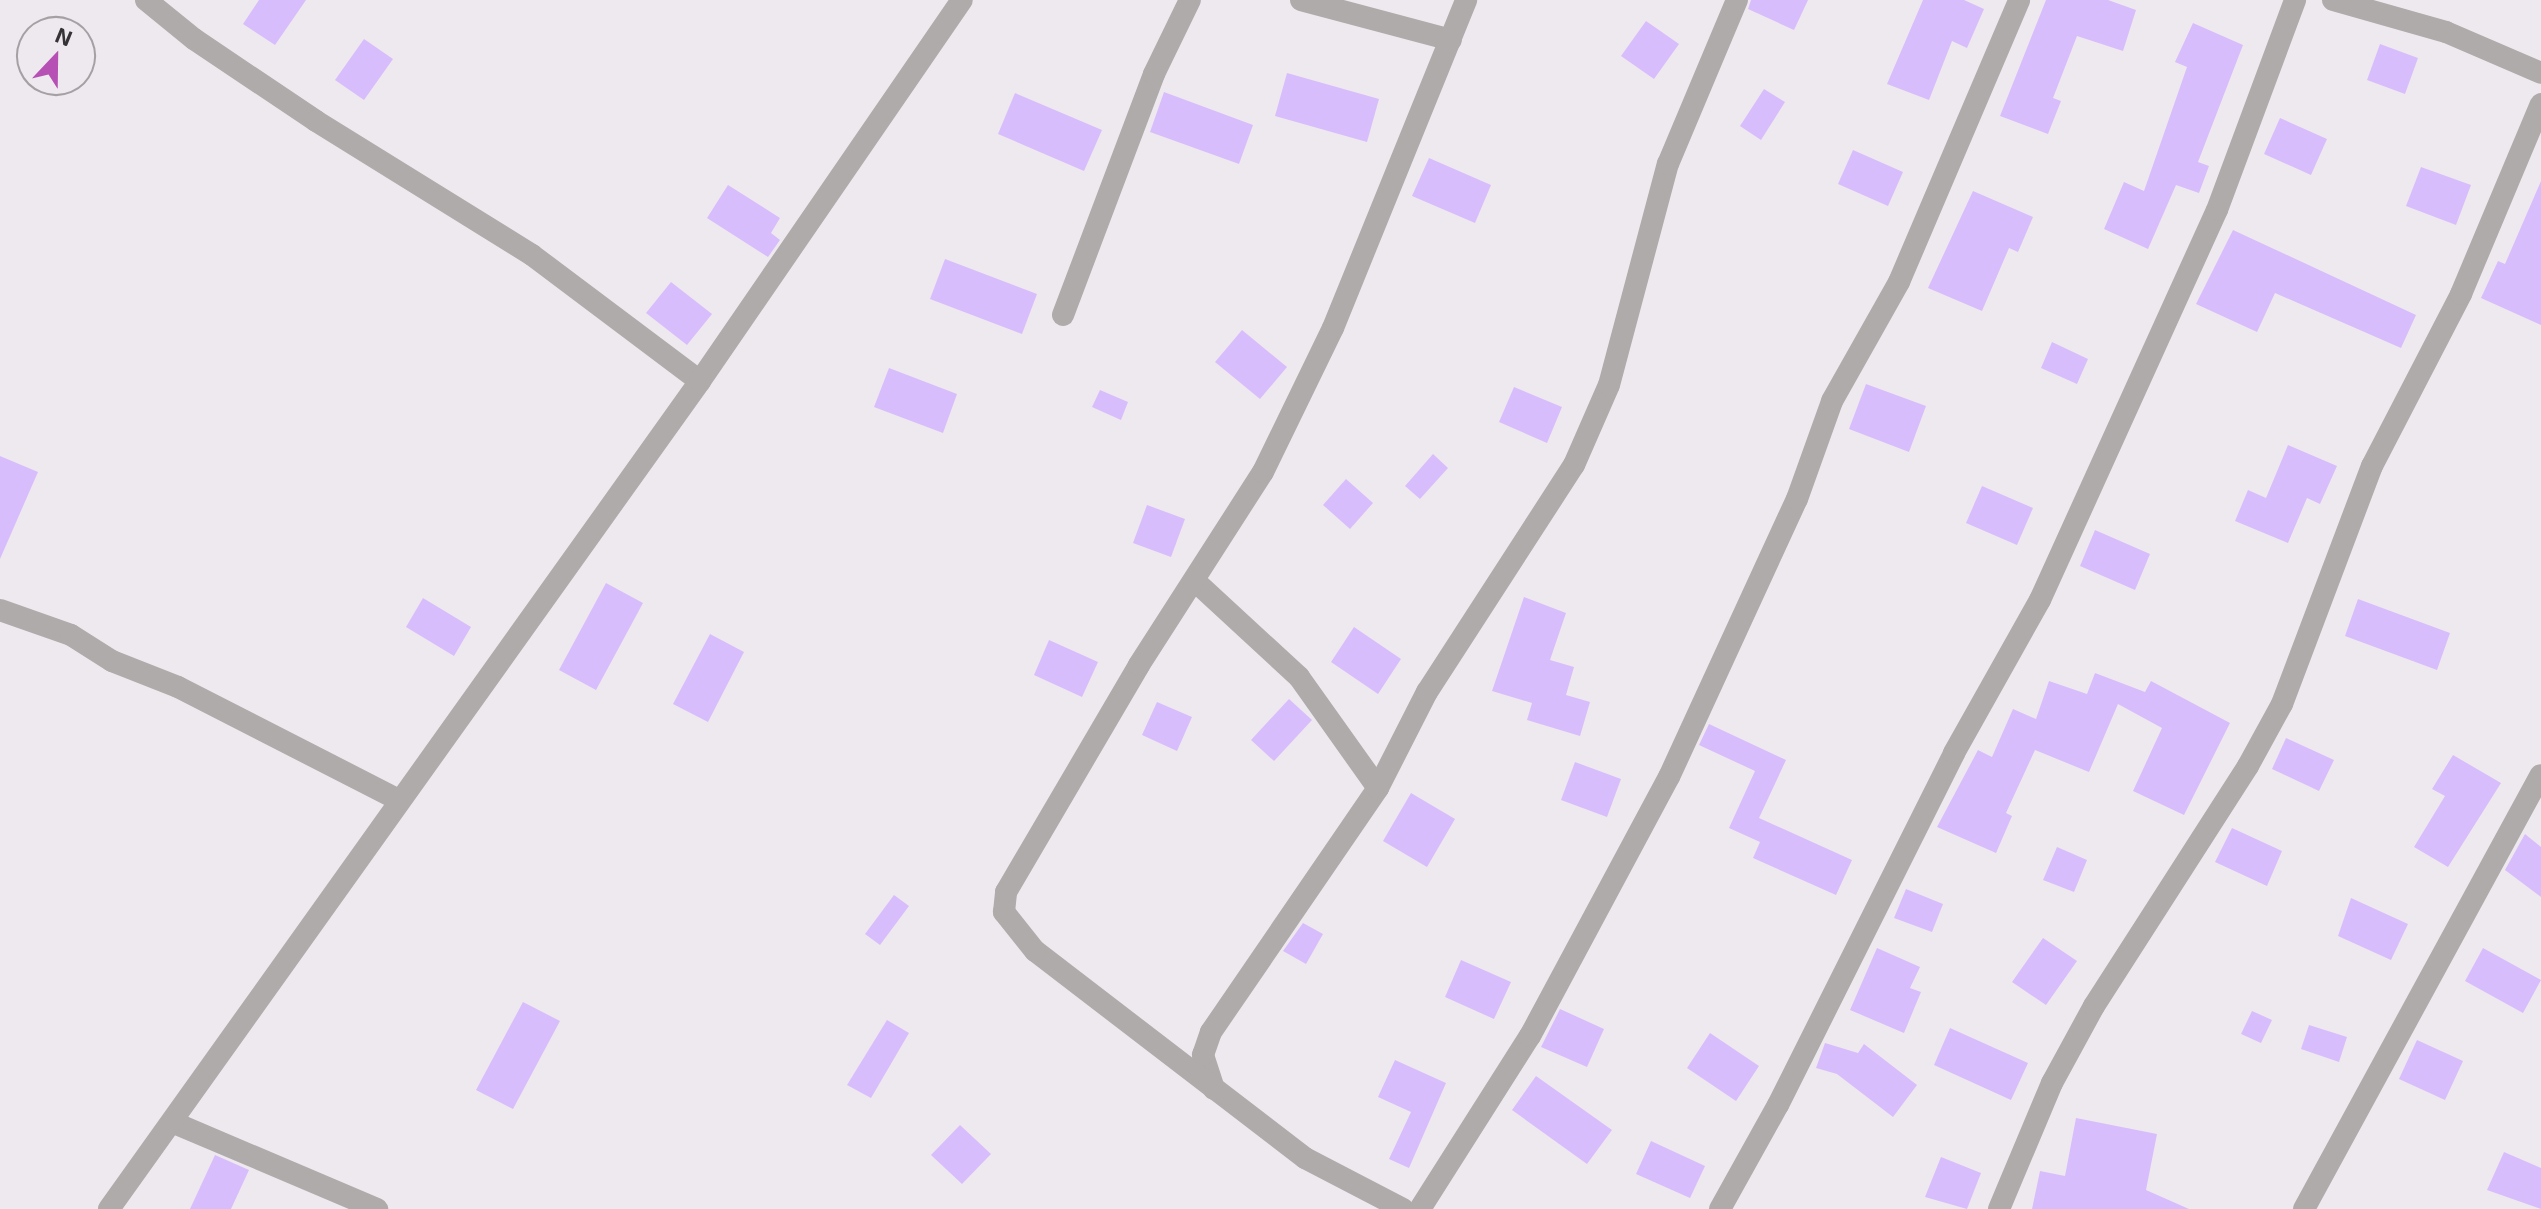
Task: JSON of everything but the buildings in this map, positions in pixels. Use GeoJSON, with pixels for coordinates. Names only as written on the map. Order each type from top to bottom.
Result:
{"type":"FeatureCollection","features":[{"type":"Feature","properties":{"kind":"street"},"geometry":{"type":"LineString","coordinates":[[146,0],[194,39],[316,121],[532,255],[700,381]]}},
{"type":"Feature","properties":{"kind":"street"},"geometry":{"type":"LineString","coordinates":[[109,1209],[700,381],[962,0]]}},
{"type":"Feature","properties":{"kind":"street"},"geometry":{"type":"LineString","coordinates":[[1063,315],[1154,74],[1190,0]]}},
{"type":"Feature","properties":{"kind":"street"},"geometry":{"type":"LineString","coordinates":[[1301,0],[1451,40]]}},
{"type":"Feature","properties":{"kind":"street"},"geometry":{"type":"LineString","coordinates":[[1403,1209],[1305,1158],[1035,951],[1004,912],[1006,892],[1139,665],[1263,472],[1333,328],[1466,0]]}},
{"type":"Feature","properties":{"kind":"street"},"geometry":{"type":"LineString","coordinates":[[1215,1090],[1203,1055],[1211,1032],[1378,788],[1427,692],[1574,465],[1609,385],[1668,164],[1737,0]]}},
{"type":"Feature","properties":{"kind":"street"},"geometry":{"type":"LineString","coordinates":[[1420,1209],[1530,1036],[1669,777],[1797,499],[1832,401],[1899,282],[2019,0]]}},
{"type":"Feature","properties":{"kind":"street"},"geometry":{"type":"LineString","coordinates":[[1720,1209],[1778,1105],[1954,753],[2040,600],[2217,210],[2295,0]]}},
{"type":"Feature","properties":{"kind":"street"},"geometry":{"type":"LineString","coordinates":[[2333,0],[2446,32],[2541,73]]}},
{"type":"Feature","properties":{"kind":"street"},"geometry":{"type":"LineString","coordinates":[[1999,1209],[2052,1083],[2094,1006],[2248,766],[2282,704],[2367,478],[2461,294],[2541,104]]}},
{"type":"Feature","properties":{"kind":"street"},"geometry":{"type":"LineString","coordinates":[[1196,582],[1299,677],[1378,788]]}},
{"type":"Feature","properties":{"kind":"street"},"geometry":{"type":"LineString","coordinates":[[0,610],[71,635],[112,661],[178,687],[399,800]]}},
{"type":"Feature","properties":{"kind":"street"},"geometry":{"type":"LineString","coordinates":[[2304,1209],[2541,775]]}},
{"type":"Feature","properties":{"kind":"street"},"geometry":{"type":"LineString","coordinates":[[172,1122],[377,1209]]}}]}
